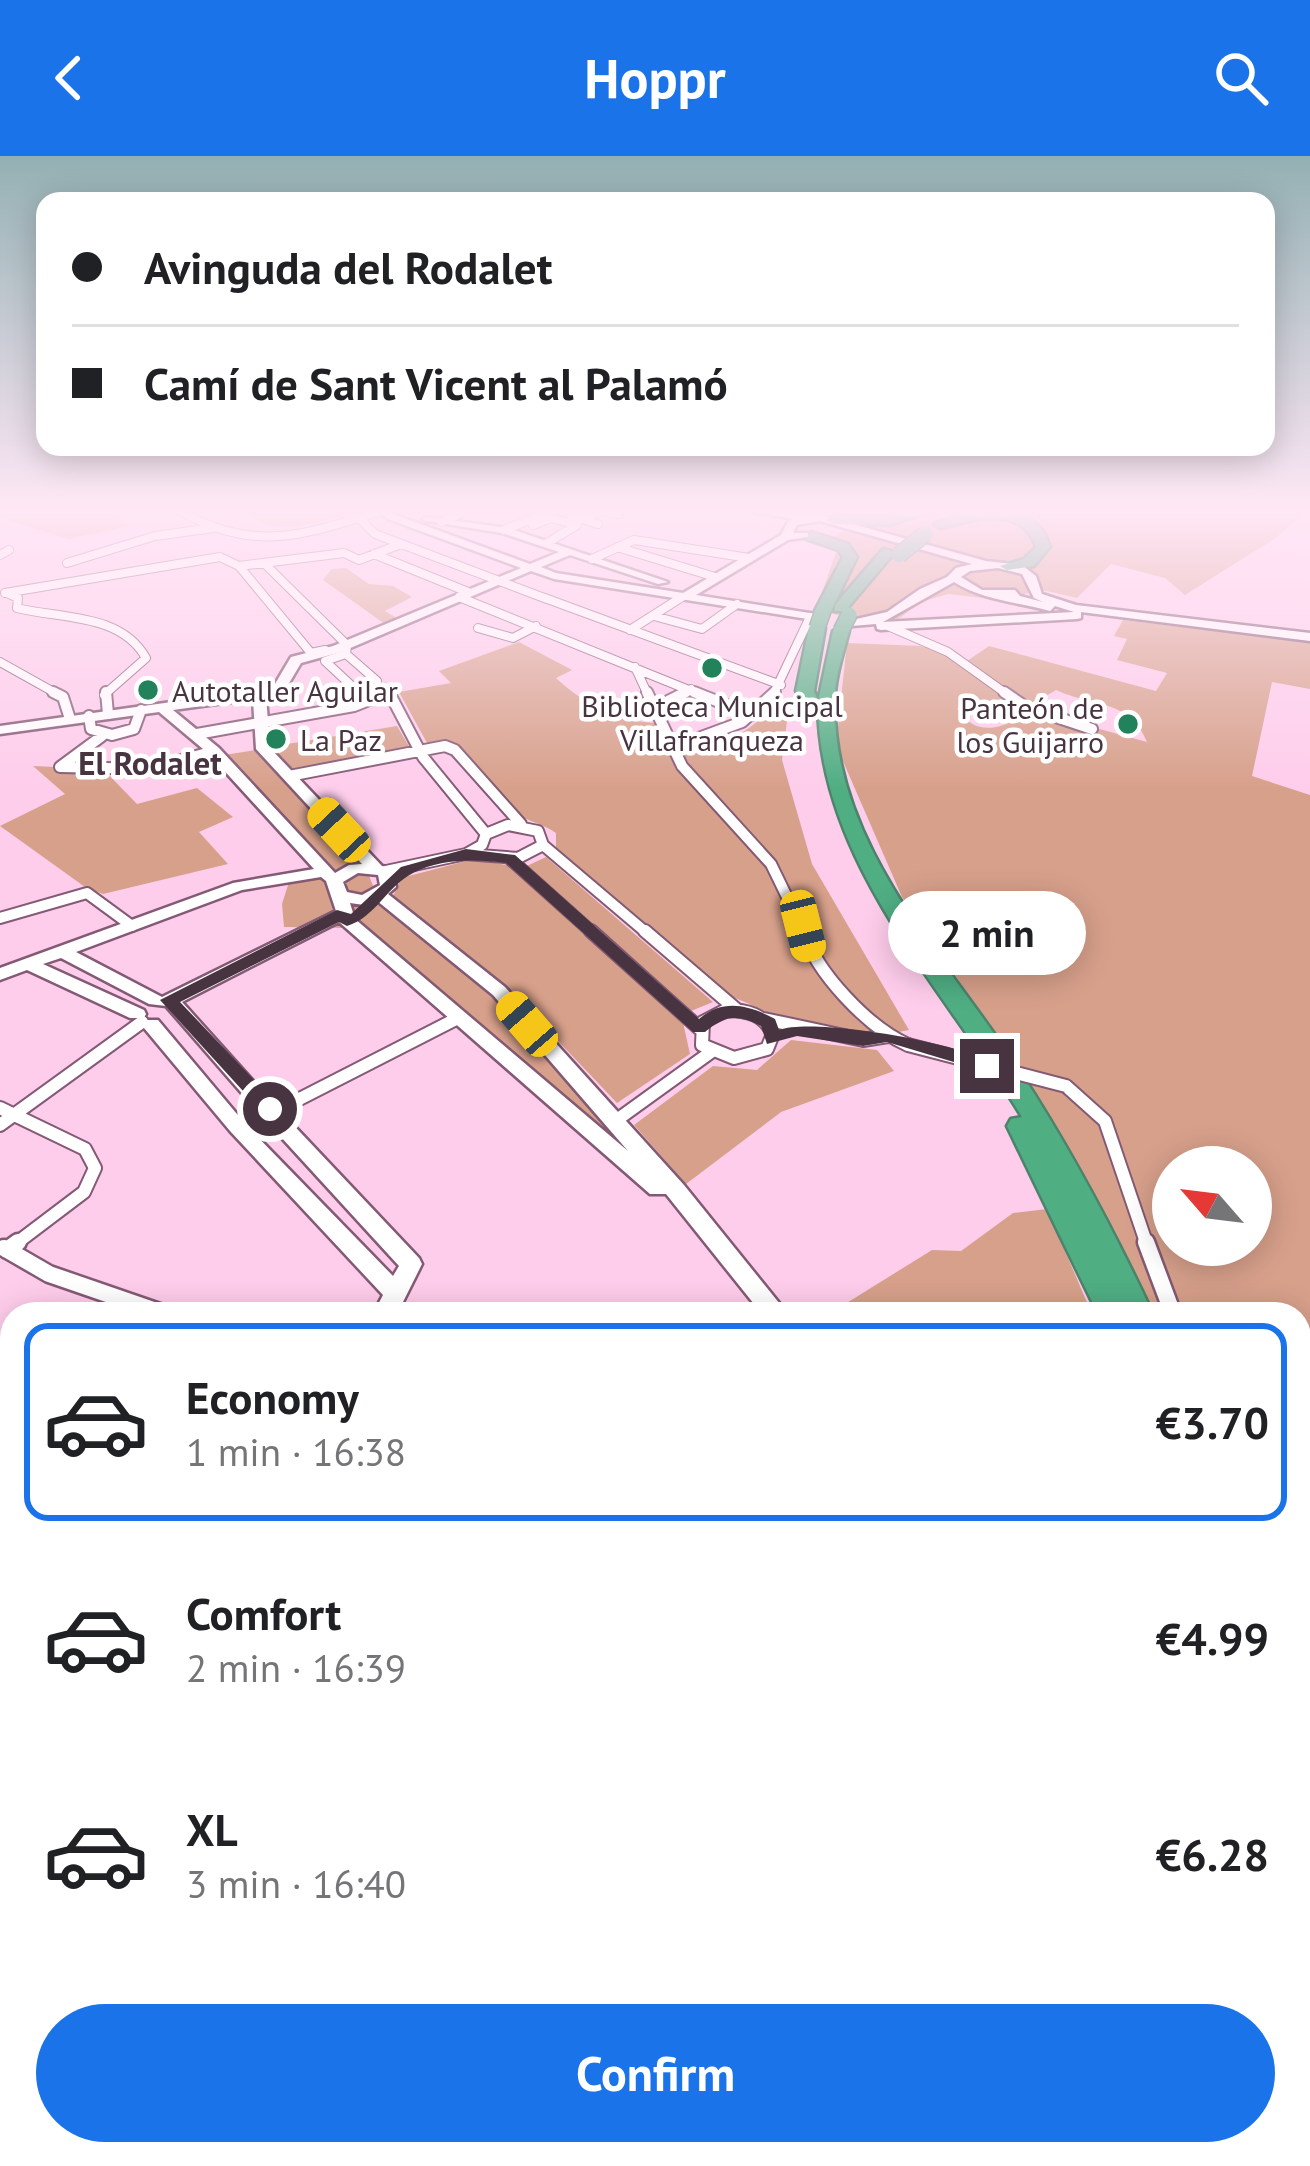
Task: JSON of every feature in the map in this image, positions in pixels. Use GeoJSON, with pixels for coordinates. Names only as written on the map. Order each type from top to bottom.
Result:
{"type":"FeatureCollection","features":[{"type":"Feature","properties":{"kind":"highway"},"geometry":{"type":"LineString","coordinates":[[837,602],[810,703],[822,794],[857,874],[1028,1139],[1107,1302]]}},
{"type":"Feature","properties":{"kind":"highway"},"geometry":{"type":"LineString","coordinates":[[849,602],[831,621],[826,732],[851,827],[886,896],[1058,1155],[1132,1302]]}},
{"type":"Feature","properties":{"kind":"street"},"geometry":{"type":"LineString","coordinates":[[18,602],[17,608],[119,629],[141,644],[146,658],[141,666],[104,693],[108,714]]}},
{"type":"Feature","properties":{"kind":"street"},"geometry":{"type":"LineString","coordinates":[[269,602],[311,652],[347,649]]}},
{"type":"Feature","properties":{"kind":"street"},"geometry":{"type":"LineString","coordinates":[[301,602],[377,681],[355,688]]}},
{"type":"Feature","properties":{"kind":"street"},"geometry":{"type":"LineString","coordinates":[[448,602],[325,662],[355,688],[392,698],[420,751],[486,844],[510,859],[699,1028]]}},
{"type":"Feature","properties":{"kind":"street"},"geometry":{"type":"LineString","coordinates":[[479,602],[752,716]]}},
{"type":"Feature","properties":{"kind":"street"},"geometry":{"type":"LineString","coordinates":[[555,602],[781,685]]}},
{"type":"Feature","properties":{"kind":"street"},"geometry":{"type":"LineString","coordinates":[[630,630],[679,602]]}},
{"type":"Feature","properties":{"kind":"street"},"geometry":{"type":"LineString","coordinates":[[730,602],[831,621],[906,625],[1108,615],[1310,637]]}},
{"type":"Feature","properties":{"kind":"street"},"geometry":{"type":"LineString","coordinates":[[890,622],[913,602]]}},
{"type":"Feature","properties":{"kind":"street"},"geometry":{"type":"LineString","coordinates":[[996,619],[1025,611],[1028,602]]}},
{"type":"Feature","properties":{"kind":"street"},"geometry":{"type":"LineString","coordinates":[[1069,602],[1108,615]]}},
{"type":"Feature","properties":{"kind":"street"},"geometry":{"type":"LineString","coordinates":[[654,616],[702,628],[736,603]]}},
{"type":"Feature","properties":{"kind":"street"},"geometry":{"type":"LineString","coordinates":[[674,747],[724,734],[752,716],[831,621]]}},
{"type":"Feature","properties":{"kind":"street"},"geometry":{"type":"LineString","coordinates":[[890,622],[948,652],[1026,707],[1092,729]]}},
{"type":"Feature","properties":{"kind":"street"},"geometry":{"type":"LineString","coordinates":[[478,628],[513,638],[536,626]]}},
{"type":"Feature","properties":{"kind":"street"},"geometry":{"type":"LineString","coordinates":[[605,653],[642,635]]}},
{"type":"Feature","properties":{"kind":"street"},"geometry":{"type":"LineString","coordinates":[[0,730],[259,694],[280,686],[299,658],[347,649]]}},
{"type":"Feature","properties":{"kind":"street"},"geometry":{"type":"LineString","coordinates":[[0,662],[63,697],[70,719]]}},
{"type":"Feature","properties":{"kind":"street"},"geometry":{"type":"LineString","coordinates":[[635,667],[682,766],[770,864],[803,926],[810,954],[888,1036],[908,1046],[1086,1094],[1126,1164],[1132,1202],[1169,1302]]}},
{"type":"Feature","properties":{"kind":"street"},"geometry":{"type":"LineString","coordinates":[[688,709],[668,701],[691,689]]}},
{"type":"Feature","properties":{"kind":"street"},"geometry":{"type":"LineString","coordinates":[[259,694],[257,721],[263,749],[385,880],[499,992],[766,1302]]}},
{"type":"Feature","properties":{"kind":"street"},"geometry":{"type":"LineString","coordinates":[[196,734],[354,706],[379,696]]}},
{"type":"Feature","properties":{"kind":"street"},"geometry":{"type":"LineString","coordinates":[[162,708],[214,751],[337,897],[460,1017],[700,1224]]}},
{"type":"Feature","properties":{"kind":"street"},"geometry":{"type":"LineString","coordinates":[[141,710],[134,729],[102,736],[60,767],[150,769],[214,751]]}},
{"type":"Feature","properties":{"kind":"street"},"geometry":{"type":"LineString","coordinates":[[89,716],[91,729],[102,736]]}},
{"type":"Feature","properties":{"kind":"street"},"geometry":{"type":"LineString","coordinates":[[289,776],[420,751],[455,750],[520,824],[541,832],[543,845],[736,1010],[805,1030],[863,1040],[888,1036]]}},
{"type":"Feature","properties":{"kind":"street"},"geometry":{"type":"LineString","coordinates":[[0,974],[239,886],[337,897],[364,911],[385,880],[466,854],[520,824]]}},
{"type":"Feature","properties":{"kind":"street"},"geometry":{"type":"LineString","coordinates":[[510,859],[543,845]]}},
{"type":"Feature","properties":{"kind":"street"},"geometry":{"type":"LineString","coordinates":[[166,1002],[337,897],[355,868],[385,880]]}},
{"type":"Feature","properties":{"kind":"street"},"geometry":{"type":"LineString","coordinates":[[0,918],[87,893],[132,926]]}},
{"type":"Feature","properties":{"kind":"street"},"geometry":{"type":"LineString","coordinates":[[64,952],[166,1002],[272,1113],[411,1264],[391,1302]]}},
{"type":"Feature","properties":{"kind":"street"},"geometry":{"type":"LineString","coordinates":[[28,964],[144,1020],[388,1302]]}},
{"type":"Feature","properties":{"kind":"street"},"geometry":{"type":"LineString","coordinates":[[0,1125],[7,1111],[144,1020],[173,1015],[166,1002]]}},
{"type":"Feature","properties":{"kind":"street"},"geometry":{"type":"LineString","coordinates":[[736,1010],[709,1016],[699,1028],[698,1037],[710,1052],[740,1059],[767,1049],[773,1040],[805,1030]]}},
{"type":"Feature","properties":{"kind":"street"},"geometry":{"type":"LineString","coordinates":[[240,1129],[248,1110],[272,1113],[460,1017]]}},
{"type":"Feature","properties":{"kind":"street"},"geometry":{"type":"LineString","coordinates":[[764,1018],[773,1040]]}},
{"type":"Feature","properties":{"kind":"street"},"geometry":{"type":"LineString","coordinates":[[614,1122],[710,1052]]}},
{"type":"Feature","properties":{"kind":"street"},"geometry":{"type":"LineString","coordinates":[[7,1111],[85,1149],[95,1168],[84,1192],[4,1248],[49,1274],[130,1302]]}},
{"type":"Feature","properties":{"kind":"shaded area"},"geometry":{"type":"Polygon","coordinates":[[[354,602],[403,602],[385,611],[398,619],[385,624],[354,602]]]}},
{"type":"Feature","properties":{"kind":"shaded area"},"geometry":{"type":"Polygon","coordinates":[[[819,602],[922,602],[897,620],[854,619],[816,610],[819,602]]]}},
{"type":"Feature","properties":{"kind":"shaded area"},"geometry":{"type":"Polygon","coordinates":[[[1123,620],[1310,642],[1310,689],[1272,682],[1252,776],[1310,795],[1310,1302],[1132,1302],[1019,1069],[902,897],[836,745],[847,643],[920,646],[945,653],[1014,706],[957,708],[974,725],[992,728],[1032,712],[967,661],[989,646],[1156,691],[1167,673],[1117,660],[1127,639],[1114,636],[1123,620]],[[1056,690],[1041,699],[1052,716],[1147,742],[1131,718],[1056,690]]]}},
{"type":"Feature","properties":{"kind":"shaded area"},"geometry":{"type":"Polygon","coordinates":[[[519,642],[572,670],[556,678],[590,703],[628,719],[655,723],[665,748],[704,747],[733,738],[790,697],[782,760],[812,864],[909,1030],[859,1034],[824,1030],[790,1022],[722,994],[556,849],[556,833],[508,806],[470,758],[445,744],[427,743],[399,692],[451,683],[439,671],[519,642]]]}},
{"type":"Feature","properties":{"kind":"shaded area"},"geometry":{"type":"Polygon","coordinates":[[[397,726],[410,748],[292,769],[269,747],[397,726]]]}},
{"type":"Feature","properties":{"kind":"shaded area"},"geometry":{"type":"Polygon","coordinates":[[[256,750],[363,860],[380,904],[498,995],[645,1167],[348,928],[284,927],[282,904],[289,882],[324,868],[224,755],[256,750]]]}},
{"type":"Feature","properties":{"kind":"shaded area"},"geometry":{"type":"Polygon","coordinates":[[[33,766],[103,769],[137,804],[197,788],[233,817],[199,832],[228,864],[103,894],[85,887],[0,826],[65,794],[33,766]]]}},
{"type":"Feature","properties":{"kind":"shaded area"},"geometry":{"type":"Polygon","coordinates":[[[546,857],[713,1002],[691,1011],[527,866],[546,857]]]}},
{"type":"Feature","properties":{"kind":"shaded area"},"geometry":{"type":"Polygon","coordinates":[[[474,859],[511,866],[682,1018],[690,1054],[617,1103],[502,982],[393,896],[401,878],[474,859]]]}},
{"type":"Feature","properties":{"kind":"shaded area"},"geometry":{"type":"Polygon","coordinates":[[[791,1040],[877,1050],[894,1071],[781,1112],[686,1184],[634,1125],[713,1066],[757,1070],[791,1040]]]}},
{"type":"Feature","properties":{"kind":"shaded area"},"geometry":{"type":"Polygon","coordinates":[[[1047,1209],[1087,1302],[848,1302],[932,1250],[961,1251],[1013,1213],[1047,1209]]]}},
{"type":"Feature","properties":{"kind":"place","name":"Biblioteca Municipal Villafranqueza"},"geometry":{"type":"Point","coordinates":[712,668]}},
{"type":"Feature","properties":{"kind":"place","name":"Autotaller Aguilar"},"geometry":{"type":"Point","coordinates":[148,690]}},
{"type":"Feature","properties":{"kind":"place","name":"Panteón de los Guijarro"},"geometry":{"type":"Point","coordinates":[1128,724]}},
{"type":"Feature","properties":{"kind":"place","name":"La Paz"},"geometry":{"type":"Point","coordinates":[276,739]}},
{"type":"Feature","properties":{"kind":"district","name":"El Rodalet"},"geometry":{"type":"Point","coordinates":[150,762]}},
{"type":"Feature","properties":{"kind":"route"},"geometry":{"type":"LineString","coordinates":[[270,1109],[169,1000],[343,914],[347,921],[356,918],[406,871],[466,854],[510,859],[699,1028],[717,1012],[746,1011],[769,1023],[773,1040],[796,1030],[863,1040],[888,1036],[908,1046],[987,1066]]}}]}
